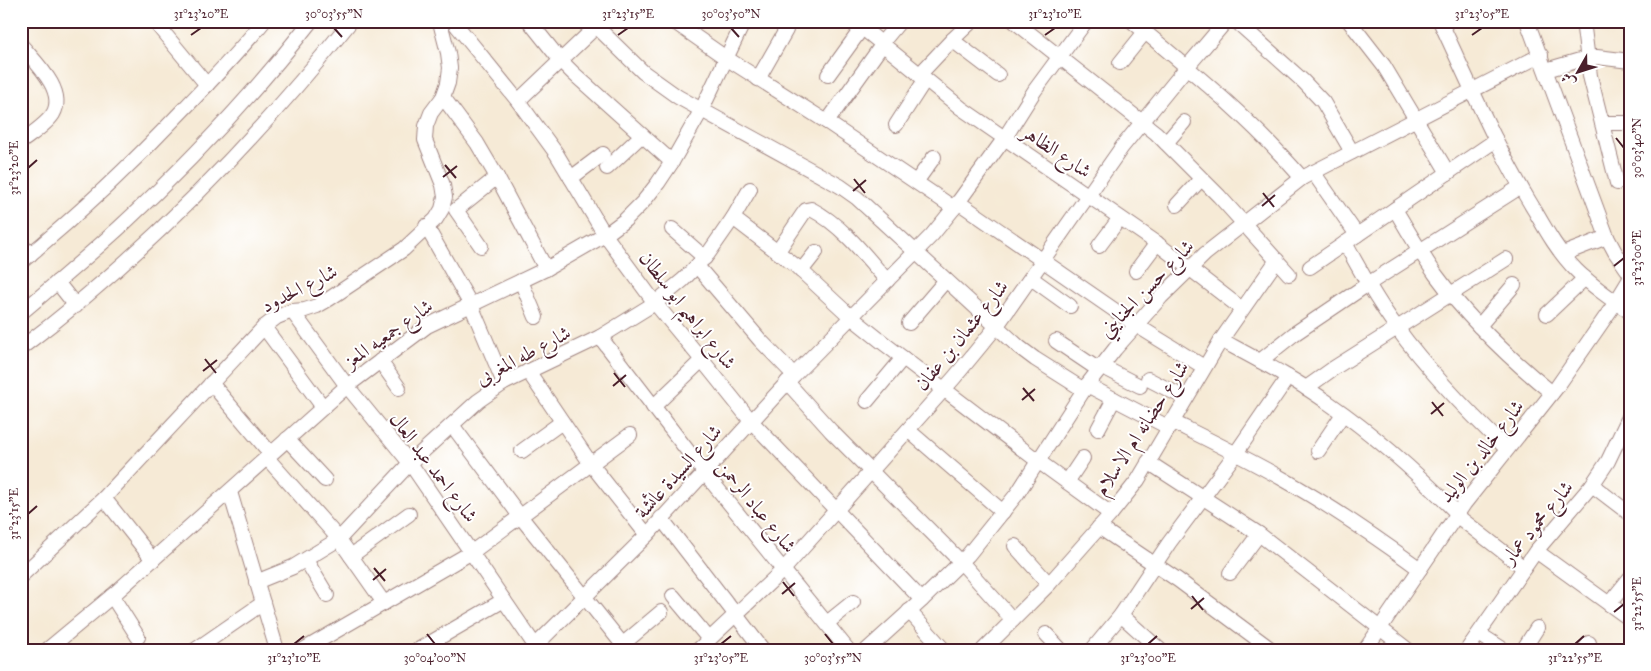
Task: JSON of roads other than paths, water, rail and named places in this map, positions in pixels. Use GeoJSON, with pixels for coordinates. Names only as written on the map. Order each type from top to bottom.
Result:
{"type":"FeatureCollection","features":[{"type":"Feature","properties":{"kind":"street"},"geometry":{"type":"LineString","coordinates":[[154,21],[207,85]]}},
{"type":"Feature","properties":{"kind":"street"},"geometry":{"type":"LineString","coordinates":[[21,244],[26,259],[124,170],[207,85],[264,21]]}},
{"type":"Feature","properties":{"kind":"street"},"geometry":{"type":"LineString","coordinates":[[21,313],[119,227],[178,170],[235,111],[311,21]]}},
{"type":"Feature","properties":{"kind":"street"},"geometry":{"type":"LineString","coordinates":[[21,348],[76,306],[132,258],[211,182],[264,124],[351,21]]}},
{"type":"Feature","properties":{"kind":"street","name":"شارع الحدود"},"geometry":{"type":"LineString","coordinates":[[21,576],[104,498],[264,327],[277,317],[292,311],[311,308],[329,299],[404,249],[426,226],[436,219],[442,209],[443,186],[425,140],[426,126],[431,114],[444,97],[448,83],[450,68],[441,26],[442,21]]}},
{"type":"Feature","properties":{"kind":"street","name":"شارع ابراهيم ابو سلطان"},"geometry":{"type":"LineString","coordinates":[[453,21],[518,101],[556,153],[605,235],[655,303],[751,421],[922,600]]}},
{"type":"Feature","properties":{"kind":"street"},"geometry":{"type":"LineString","coordinates":[[529,21],[561,60],[672,162]]}},
{"type":"Feature","properties":{"kind":"street"},"geometry":{"type":"LineString","coordinates":[[673,21],[726,58],[827,122],[916,182],[1044,260],[1136,325],[1204,368]]}},
{"type":"Feature","properties":{"kind":"street","name":"شارع جمعيه المعز"},"geometry":{"type":"LineString","coordinates":[[47,650],[153,560],[347,386],[427,326],[546,269],[605,235],[625,220],[643,202],[672,162],[701,111],[744,21]]}},
{"type":"Feature","properties":{"kind":"street"},"geometry":{"type":"LineString","coordinates":[[827,122],[881,44],[900,21]]}},
{"type":"Feature","properties":{"kind":"street"},"geometry":{"type":"LineString","coordinates":[[896,125],[922,78],[952,40],[972,21]]}},
{"type":"Feature","properties":{"kind":"street"},"geometry":{"type":"LineString","coordinates":[[1014,21],[1142,121],[1201,179],[1290,274]]}},
{"type":"Feature","properties":{"kind":"street","name":"شارع السيدة عائشة"},"geometry":{"type":"LineString","coordinates":[[535,648],[647,535],[791,378],[916,252],[956,205],[1004,139],[1035,90],[1086,21]]}},
{"type":"Feature","properties":{"kind":"street"},"geometry":{"type":"LineString","coordinates":[[1132,21],[1234,107],[1283,156],[1307,175],[1357,236]]}},
{"type":"Feature","properties":{"kind":"street","name":"شارع عثمان بن عفان"},"geometry":{"type":"LineString","coordinates":[[698,650],[783,570],[944,389],[996,327],[1122,147],[1186,67],[1226,21]]}},
{"type":"Feature","properties":{"kind":"street"},"geometry":{"type":"LineString","coordinates":[[1236,21],[1303,81],[1323,102],[1352,152]]}},
{"type":"Feature","properties":{"kind":"street"},"geometry":{"type":"LineString","coordinates":[[1349,21],[1384,66],[1448,173]]}},
{"type":"Feature","properties":{"kind":"street"},"geometry":{"type":"LineString","coordinates":[[1440,21],[1520,187],[1554,244],[1575,270],[1630,312]]}},
{"type":"Feature","properties":{"kind":"street","name":"شارع خالد بن الوليد"},"geometry":{"type":"LineString","coordinates":[[1365,650],[1456,514],[1552,393],[1616,302],[1630,278],[1629,272],[1607,237],[1527,21]]}},
{"type":"Feature","properties":{"kind":"street"},"geometry":{"type":"LineString","coordinates":[[1583,21],[1590,76],[1617,183]]}},
{"type":"Feature","properties":{"kind":"street"},"geometry":{"type":"LineString","coordinates":[[518,101],[599,24],[643,72],[678,97],[840,186],[873,211],[996,327],[1035,359],[1086,387],[1236,453],[1330,507],[1420,569]]}},
{"type":"Feature","properties":{"kind":"street"},"geometry":{"type":"LineString","coordinates":[[828,75],[858,25]]}},
{"type":"Feature","properties":{"kind":"street","name":"شارع الظاهر"},"geometry":{"type":"LineString","coordinates":[[858,25],[922,78],[1004,139],[1157,243],[1242,309]]}},
{"type":"Feature","properties":{"kind":"street"},"geometry":{"type":"LineString","coordinates":[[758,79],[786,30]]}},
{"type":"Feature","properties":{"kind":"street"},"geometry":{"type":"LineString","coordinates":[[1120,63],[1145,32]]}},
{"type":"Feature","properties":{"kind":"street"},"geometry":{"type":"LineString","coordinates":[[952,40],[998,76]]}},
{"type":"Feature","properties":{"kind":"street"},"geometry":{"type":"LineString","coordinates":[[21,45],[54,86],[57,100],[53,115],[21,142]]}},
{"type":"Feature","properties":{"kind":"street","name":"شارع حسن الجنايني"},"geometry":{"type":"LineString","coordinates":[[866,650],[961,562],[1003,512],[1100,368],[1136,325],[1190,268],[1243,223],[1307,175],[1541,55]]}},
{"type":"Feature","properties":{"kind":"street"},"geometry":{"type":"LineString","coordinates":[[1546,70],[1587,58],[1597,57],[1630,62]]}},
{"type":"Feature","properties":{"kind":"street"},"geometry":{"type":"LineString","coordinates":[[444,97],[477,143],[498,178],[546,269]]}},
{"type":"Feature","properties":{"kind":"street"},"geometry":{"type":"LineString","coordinates":[[1166,143],[1184,122]]}},
{"type":"Feature","properties":{"kind":"street"},"geometry":{"type":"LineString","coordinates":[[1602,123],[1630,123]]}},
{"type":"Feature","properties":{"kind":"street"},"geometry":{"type":"LineString","coordinates":[[607,168],[642,135]]}},
{"type":"Feature","properties":{"kind":"street"},"geometry":{"type":"LineString","coordinates":[[1310,267],[1496,140]]}},
{"type":"Feature","properties":{"kind":"street"},"geometry":{"type":"LineString","coordinates":[[571,178],[603,154]]}},
{"type":"Feature","properties":{"kind":"street"},"geometry":{"type":"LineString","coordinates":[[916,182],[934,157]]}},
{"type":"Feature","properties":{"kind":"street"},"geometry":{"type":"LineString","coordinates":[[481,246],[456,210],[498,178]]}},
{"type":"Feature","properties":{"kind":"street"},"geometry":{"type":"LineString","coordinates":[[1177,205],[1201,179]]}},
{"type":"Feature","properties":{"kind":"street"},"geometry":{"type":"LineString","coordinates":[[1260,361],[1287,339],[1368,284],[1520,187]]}},
{"type":"Feature","properties":{"kind":"street","name":"شارع طه المغربى"},"geometry":{"type":"LineString","coordinates":[[256,582],[293,567],[339,539],[410,464],[478,402],[504,383],[600,337],[655,303],[701,262],[734,218],[750,189]]}},
{"type":"Feature","properties":{"kind":"street"},"geometry":{"type":"LineString","coordinates":[[778,251],[806,210],[811,209],[829,220],[847,236],[887,281]]}},
{"type":"Feature","properties":{"kind":"street"},"geometry":{"type":"LineString","coordinates":[[1395,210],[1451,294],[1478,326],[1525,371],[1552,393]]}},
{"type":"Feature","properties":{"kind":"street"},"geometry":{"type":"LineString","coordinates":[[734,218],[778,251],[851,317],[902,358],[1110,514]]}},
{"type":"Feature","properties":{"kind":"street"},"geometry":{"type":"LineString","coordinates":[[1099,246],[1120,218]]}},
{"type":"Feature","properties":{"kind":"street"},"geometry":{"type":"LineString","coordinates":[[426,226],[471,305],[504,383]]}},
{"type":"Feature","properties":{"kind":"street"},"geometry":{"type":"LineString","coordinates":[[672,229],[701,262],[754,333],[871,472],[961,562],[1013,620]]}},
{"type":"Feature","properties":{"kind":"street"},"geometry":{"type":"LineString","coordinates":[[1562,254],[1607,237]]}},
{"type":"Feature","properties":{"kind":"street"},"geometry":{"type":"LineString","coordinates":[[1136,271],[1157,243]]}},
{"type":"Feature","properties":{"kind":"street"},"geometry":{"type":"LineString","coordinates":[[1345,244],[1396,327],[1450,392],[1507,448]]}},
{"type":"Feature","properties":{"kind":"street"},"geometry":{"type":"LineString","coordinates":[[801,271],[816,252]]}},
{"type":"Feature","properties":{"kind":"street"},"geometry":{"type":"LineString","coordinates":[[1306,388],[1396,327],[1506,259]]}},
{"type":"Feature","properties":{"kind":"street","name":"شارع حضانه ام الاسلام"},"geometry":{"type":"LineString","coordinates":[[987,648],[1050,584],[1138,480],[1221,340],[1278,260]]}},
{"type":"Feature","properties":{"kind":"street"},"geometry":{"type":"LineString","coordinates":[[1032,278],[1070,306]]}},
{"type":"Feature","properties":{"kind":"street"},"geometry":{"type":"LineString","coordinates":[[1547,314],[1586,278]]}},
{"type":"Feature","properties":{"kind":"street"},"geometry":{"type":"LineString","coordinates":[[909,323],[946,280]]}},
{"type":"Feature","properties":{"kind":"street"},"geometry":{"type":"LineString","coordinates":[[521,281],[536,316]]}},
{"type":"Feature","properties":{"kind":"street"},"geometry":{"type":"LineString","coordinates":[[58,282],[76,306]]}},
{"type":"Feature","properties":{"kind":"street"},"geometry":{"type":"LineString","coordinates":[[1478,326],[1514,285]]}},
{"type":"Feature","properties":{"kind":"street","name":"شارع احمد عبد العال"},"geometry":{"type":"LineString","coordinates":[[292,311],[347,386],[410,464],[472,552],[535,648]]}},
{"type":"Feature","properties":{"kind":"street"},"geometry":{"type":"LineString","coordinates":[[264,327],[323,407]]}},
{"type":"Feature","properties":{"kind":"street","name":"شارع عباد الرحمن"},"geometry":{"type":"LineString","coordinates":[[600,337],[653,408],[848,650]]}},
{"type":"Feature","properties":{"kind":"street"},"geometry":{"type":"LineString","coordinates":[[1221,340],[1288,376],[1343,414],[1396,455],[1456,514],[1524,568]]}},
{"type":"Feature","properties":{"kind":"street"},"geometry":{"type":"LineString","coordinates":[[1056,341],[1100,368],[1185,398]]}},
{"type":"Feature","properties":{"kind":"street"},"geometry":{"type":"LineString","coordinates":[[867,401],[902,358]]}},
{"type":"Feature","properties":{"kind":"street"},"geometry":{"type":"LineString","coordinates":[[653,408],[702,360]]}},
{"type":"Feature","properties":{"kind":"street"},"geometry":{"type":"LineString","coordinates":[[380,361],[399,388]]}},
{"type":"Feature","properties":{"kind":"street"},"geometry":{"type":"LineString","coordinates":[[528,371],[591,464],[647,535]]}},
{"type":"Feature","properties":{"kind":"street"},"geometry":{"type":"LineString","coordinates":[[1092,650],[1121,615],[1154,564],[1204,498],[1288,376]]}},
{"type":"Feature","properties":{"kind":"street"},"geometry":{"type":"LineString","coordinates":[[212,383],[269,456],[339,539],[384,603]]}},
{"type":"Feature","properties":{"kind":"street"},"geometry":{"type":"LineString","coordinates":[[1098,429],[1114,399]]}},
{"type":"Feature","properties":{"kind":"street"},"geometry":{"type":"LineString","coordinates":[[1318,451],[1343,414]]}},
{"type":"Feature","properties":{"kind":"street","name":"شارع محمود عمار"},"geometry":{"type":"LineString","coordinates":[[1467,650],[1536,552],[1592,485],[1608,461],[1630,415]]}},
{"type":"Feature","properties":{"kind":"street"},"geometry":{"type":"LineString","coordinates":[[522,451],[562,422]]}},
{"type":"Feature","properties":{"kind":"street"},"geometry":{"type":"LineString","coordinates":[[452,425],[520,516],[625,647],[661,612]]}},
{"type":"Feature","properties":{"kind":"street"},"geometry":{"type":"LineString","coordinates":[[908,430],[1003,512]]}},
{"type":"Feature","properties":{"kind":"street"},"geometry":{"type":"LineString","coordinates":[[302,650],[472,552],[630,435]]}},
{"type":"Feature","properties":{"kind":"street"},"geometry":{"type":"LineString","coordinates":[[287,439],[325,480]]}},
{"type":"Feature","properties":{"kind":"street"},"geometry":{"type":"LineString","coordinates":[[1068,482],[1083,458]]}},
{"type":"Feature","properties":{"kind":"street"},"geometry":{"type":"LineString","coordinates":[[1148,462],[1259,534],[1408,650]]}},
{"type":"Feature","properties":{"kind":"street"},"geometry":{"type":"LineString","coordinates":[[1592,485],[1630,514]]}},
{"type":"Feature","properties":{"kind":"street"},"geometry":{"type":"LineString","coordinates":[[230,492],[277,650]]}},
{"type":"Feature","properties":{"kind":"street"},"geometry":{"type":"LineString","coordinates":[[104,498],[153,560]]}},
{"type":"Feature","properties":{"kind":"street"},"geometry":{"type":"LineString","coordinates":[[352,556],[409,514]]}},
{"type":"Feature","properties":{"kind":"street"},"geometry":{"type":"LineString","coordinates":[[662,518],[763,650]]}},
{"type":"Feature","properties":{"kind":"street"},"geometry":{"type":"LineString","coordinates":[[1099,527],[1234,620],[1272,650]]}},
{"type":"Feature","properties":{"kind":"street"},"geometry":{"type":"LineString","coordinates":[[1230,573],[1259,534]]}},
{"type":"Feature","properties":{"kind":"street"},"geometry":{"type":"LineString","coordinates":[[1015,546],[1050,584]]}},
{"type":"Feature","properties":{"kind":"street"},"geometry":{"type":"LineString","coordinates":[[1536,552],[1630,619]]}},
{"type":"Feature","properties":{"kind":"street"},"geometry":{"type":"LineString","coordinates":[[306,560],[327,595]]}},
{"type":"Feature","properties":{"kind":"street"},"geometry":{"type":"LineString","coordinates":[[1609,604],[1630,578]]}},
{"type":"Feature","properties":{"kind":"street"},"geometry":{"type":"LineString","coordinates":[[112,596],[138,637]]}},
{"type":"Feature","properties":{"kind":"street"},"geometry":{"type":"LineString","coordinates":[[673,596],[709,640]]}},
{"type":"Feature","properties":{"kind":"street"},"geometry":{"type":"LineString","coordinates":[[418,650],[504,600]]}},
{"type":"Feature","properties":{"kind":"street"},"geometry":{"type":"LineString","coordinates":[[827,623],[853,602]]}},
{"type":"Feature","properties":{"kind":"street"},"geometry":{"type":"LineString","coordinates":[[195,650],[263,603]]}},
{"type":"Feature","properties":{"kind":"street"},"geometry":{"type":"LineString","coordinates":[[909,611],[944,650]]}},
{"type":"Feature","properties":{"kind":"street"},"geometry":{"type":"LineString","coordinates":[[1121,615],[1160,650]]}},
{"type":"Feature","properties":{"kind":"street"},"geometry":{"type":"LineString","coordinates":[[1523,650],[1537,628]]}},
{"type":"Feature","properties":{"kind":"street"},"geometry":{"type":"LineString","coordinates":[[1046,634],[1061,650]]}},
{"type":"Feature","properties":{"kind":"street"},"geometry":{"type":"LineString","coordinates":[[1479,634],[1504,650]]}}]}
